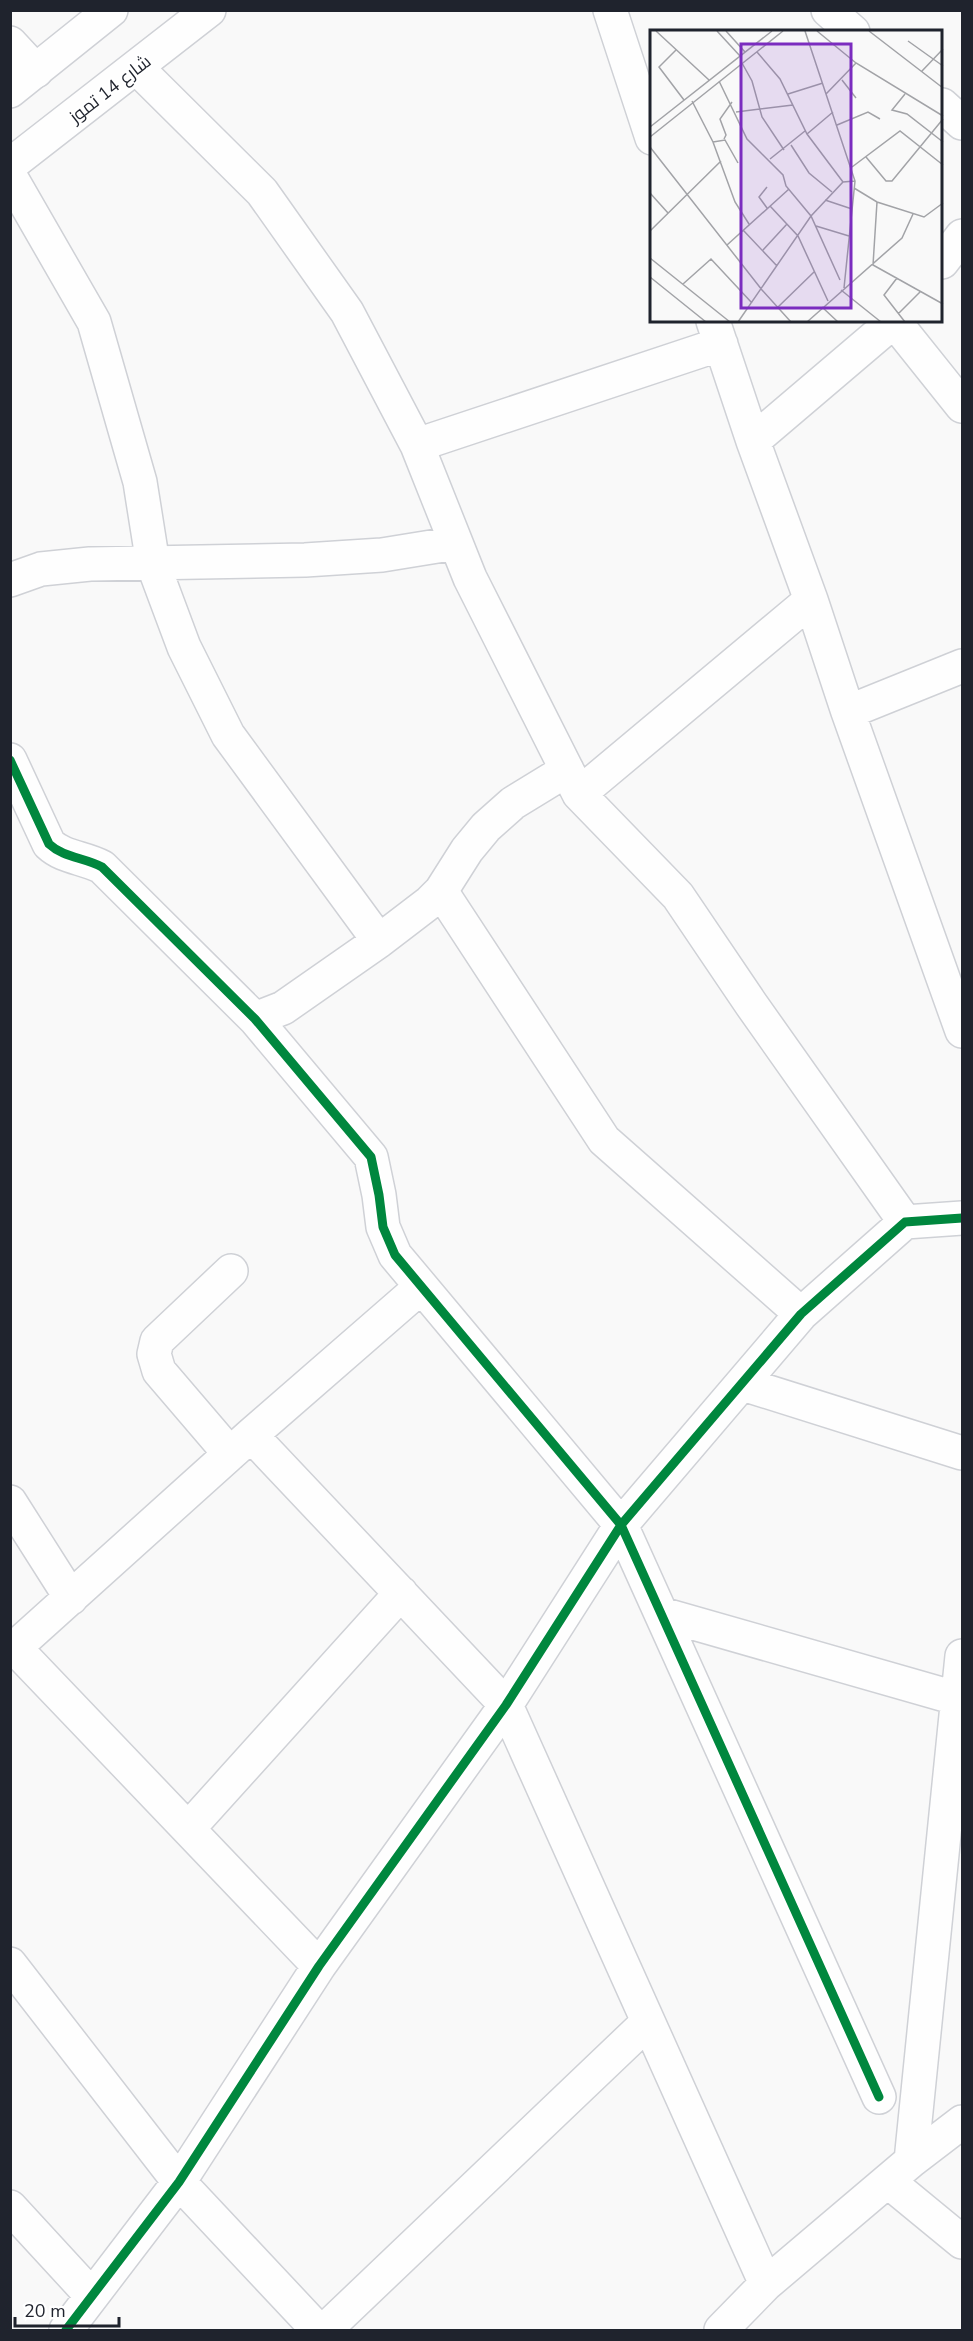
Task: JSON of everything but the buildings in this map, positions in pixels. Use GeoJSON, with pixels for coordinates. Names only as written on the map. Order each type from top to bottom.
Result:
{"type":"FeatureCollection","features":[{"type":"Feature","properties":{"kind":"street"},"geometry":{"type":"LineString","coordinates":[[10,43],[23,81],[111,10]]}},
{"type":"Feature","properties":{"kind":"street","name":"شارع 14 تموز"},"geometry":{"type":"LineString","coordinates":[[10,165],[209,10]]}},
{"type":"Feature","properties":{"kind":"street"},"geometry":{"type":"LineString","coordinates":[[609,10],[650,132]]}},
{"type":"Feature","properties":{"kind":"street"},"geometry":{"type":"LineString","coordinates":[[828,10],[852,30]]}},
{"type":"Feature","properties":{"kind":"street"},"geometry":{"type":"LineString","coordinates":[[137,68],[262,192],[347,312],[417,445],[470,578],[573,782],[678,896],[751,1004],[905,1222]]}},
{"type":"Feature","properties":{"kind":"street"},"geometry":{"type":"LineString","coordinates":[[943,106],[963,123]]}},
{"type":"Feature","properties":{"kind":"street"},"geometry":{"type":"LineString","coordinates":[[10,176],[94,322],[140,482],[153,564],[184,647],[228,735],[379,941]]}},
{"type":"Feature","properties":{"kind":"street"},"geometry":{"type":"LineString","coordinates":[[943,261],[963,237]]}},
{"type":"Feature","properties":{"kind":"street"},"geometry":{"type":"LineString","coordinates":[[753,441],[893,322]]}},
{"type":"Feature","properties":{"kind":"street"},"geometry":{"type":"LineString","coordinates":[[895,322],[963,406]]}},
{"type":"Feature","properties":{"kind":"street"},"geometry":{"type":"LineString","coordinates":[[417,445],[717,333],[848,712],[963,1031]]}},
{"type":"Feature","properties":{"kind":"street"},"geometry":{"type":"LineString","coordinates":[[10,580],[41,569],[90,564],[305,560],[382,555],[456,543]]}},
{"type":"Feature","properties":{"kind":"street"},"geometry":{"type":"LineString","coordinates":[[255,1019],[283,1008],[379,941],[430,902],[441,891],[467,850],[486,826],[513,803],[573,782],[811,600]]}},
{"type":"Feature","properties":{"kind":"street"},"geometry":{"type":"LineString","coordinates":[[848,712],[963,666]]}},
{"type":"Feature","properties":{"kind":"street"},"geometry":{"type":"LineString","coordinates":[[10,760],[49,844],[59,853],[90,861],[102,867],[255,1019],[371,1157],[383,1227],[395,1255],[621,1525],[879,2097]]}},
{"type":"Feature","properties":{"kind":"street"},"geometry":{"type":"LineString","coordinates":[[441,891],[604,1140],[801,1314]]}},
{"type":"Feature","properties":{"kind":"street"},"geometry":{"type":"LineString","coordinates":[[66,2331],[91,2295],[179,2182],[319,1966],[506,1705],[621,1525],[801,1314],[905,1222],[963,1218]]}},
{"type":"Feature","properties":{"kind":"street"},"geometry":{"type":"LineString","coordinates":[[231,1271],[157,1341],[154,1354],[159,1371],[401,1593],[506,1705],[766,2284]]}},
{"type":"Feature","properties":{"kind":"street"},"geometry":{"type":"LineString","coordinates":[[319,1966],[13,1650],[241,1444],[421,1287]]}},
{"type":"Feature","properties":{"kind":"street"},"geometry":{"type":"LineString","coordinates":[[743,1383],[963,1453]]}},
{"type":"Feature","properties":{"kind":"street"},"geometry":{"type":"LineString","coordinates":[[10,1502],[71,1598]]}},
{"type":"Feature","properties":{"kind":"street"},"geometry":{"type":"LineString","coordinates":[[188,1829],[401,1593]]}},
{"type":"Feature","properties":{"kind":"street"},"geometry":{"type":"LineString","coordinates":[[662,1614],[958,1699]]}},
{"type":"Feature","properties":{"kind":"street"},"geometry":{"type":"LineString","coordinates":[[963,1656],[900,2172],[963,2242]]}},
{"type":"Feature","properties":{"kind":"street"},"geometry":{"type":"LineString","coordinates":[[10,1964],[179,2182],[318,2331]]}},
{"type":"Feature","properties":{"kind":"street"},"geometry":{"type":"LineString","coordinates":[[325,2331],[648,2022]]}},
{"type":"Feature","properties":{"kind":"street"},"geometry":{"type":"LineString","coordinates":[[722,2331],[766,2284],[963,2122]]}},
{"type":"Feature","properties":{"kind":"street"},"geometry":{"type":"LineString","coordinates":[[10,2207],[91,2295]]}},
{"type":"Feature","properties":{"kind":"cycle path"},"geometry":{"type":"LineString","coordinates":[[10,760],[49,844],[67,855],[102,867],[255,1019],[371,1157],[383,1227],[395,1255],[621,1525],[879,2097]]}},
{"type":"Feature","properties":{"kind":"cycle path"},"geometry":{"type":"LineString","coordinates":[[66,2330],[179,2182],[319,1966],[506,1705],[621,1525],[801,1314],[905,1222],[962,1218]]}}]}
